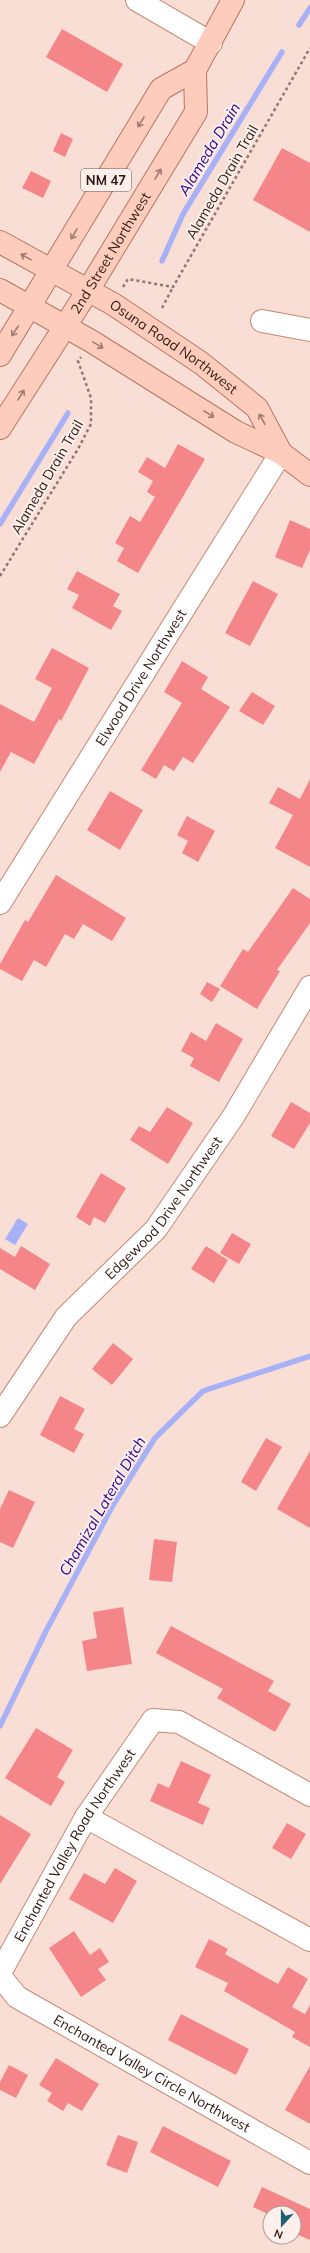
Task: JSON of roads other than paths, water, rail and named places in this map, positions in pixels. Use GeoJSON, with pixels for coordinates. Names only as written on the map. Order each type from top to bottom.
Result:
{"type":"FeatureCollection","features":[{"type":"Feature","properties":{"kind":"main road"},"geometry":{"type":"LineString","coordinates":[[195,70],[233,0]]}},
{"type":"Feature","properties":{"kind":"main road","name":"NM 47"},"geometry":{"type":"LineString","coordinates":[[0,355],[31,307],[161,89],[195,70]]}},
{"type":"Feature","properties":{"kind":"main road","name":"2nd Street Northwest"},"geometry":{"type":"LineString","coordinates":[[0,428],[87,292],[196,112],[195,70]]}},
{"type":"Feature","properties":{"kind":"main road","name":"Osuna Road Northwest"},"geometry":{"type":"LineString","coordinates":[[0,242],[87,292],[113,304],[201,363],[256,408],[281,453]]}},
{"type":"Feature","properties":{"kind":"main road","name":"Osuna Road Northwest"},"geometry":{"type":"LineString","coordinates":[[0,290],[65,325],[236,432],[281,453],[310,475]]}},
{"type":"Feature","properties":{"kind":"street"},"geometry":{"type":"LineString","coordinates":[[137,0],[210,43]]}},
{"type":"Feature","properties":{"kind":"street"},"geometry":{"type":"LineString","coordinates":[[262,320],[310,330]]}},
{"type":"Feature","properties":{"kind":"street","name":"Elwood Drive Northwest"},"geometry":{"type":"LineString","coordinates":[[0,903],[281,453]]}},
{"type":"Feature","properties":{"kind":"street","name":"Edgewood Drive Northwest"},"geometry":{"type":"LineString","coordinates":[[0,1416],[66,1316],[156,1229],[233,1117],[310,987]]}},
{"type":"Feature","properties":{"kind":"street","name":"Enchanted Valley Road Northwest"},"geometry":{"type":"LineString","coordinates":[[0,1974],[86,1817],[153,1720],[179,1722],[310,1795]]}},
{"type":"Feature","properties":{"kind":"street"},"geometry":{"type":"LineString","coordinates":[[86,1817],[310,1940]]}},
{"type":"Feature","properties":{"kind":"street","name":"Enchanted Valley Circle Northwest"},"geometry":{"type":"LineString","coordinates":[[0,1974],[17,1997],[310,2163]]}},
{"type":"Feature","properties":{"kind":"water"},"geometry":{"type":"Polygon","coordinates":[[[18,1218],[28,1224],[15,1245],[5,1239],[18,1218]]]}},
{"type":"Feature","properties":{"kind":"waterway","name":"Alameda Drain"},"geometry":{"type":"LineString","coordinates":[[299,25],[310,8]]}},
{"type":"Feature","properties":{"kind":"waterway","name":"Alameda Drain"},"geometry":{"type":"LineString","coordinates":[[162,261],[183,214],[282,52]]}},
{"type":"Feature","properties":{"kind":"waterway","name":"Alameda Drain"},"geometry":{"type":"LineString","coordinates":[[0,524],[68,413]]}},
{"type":"Feature","properties":{"kind":"waterway","name":"Chamizal Lateral Ditch"},"geometry":{"type":"LineString","coordinates":[[0,1726],[46,1631],[113,1505],[155,1438],[203,1391],[310,1356]]}}]}
